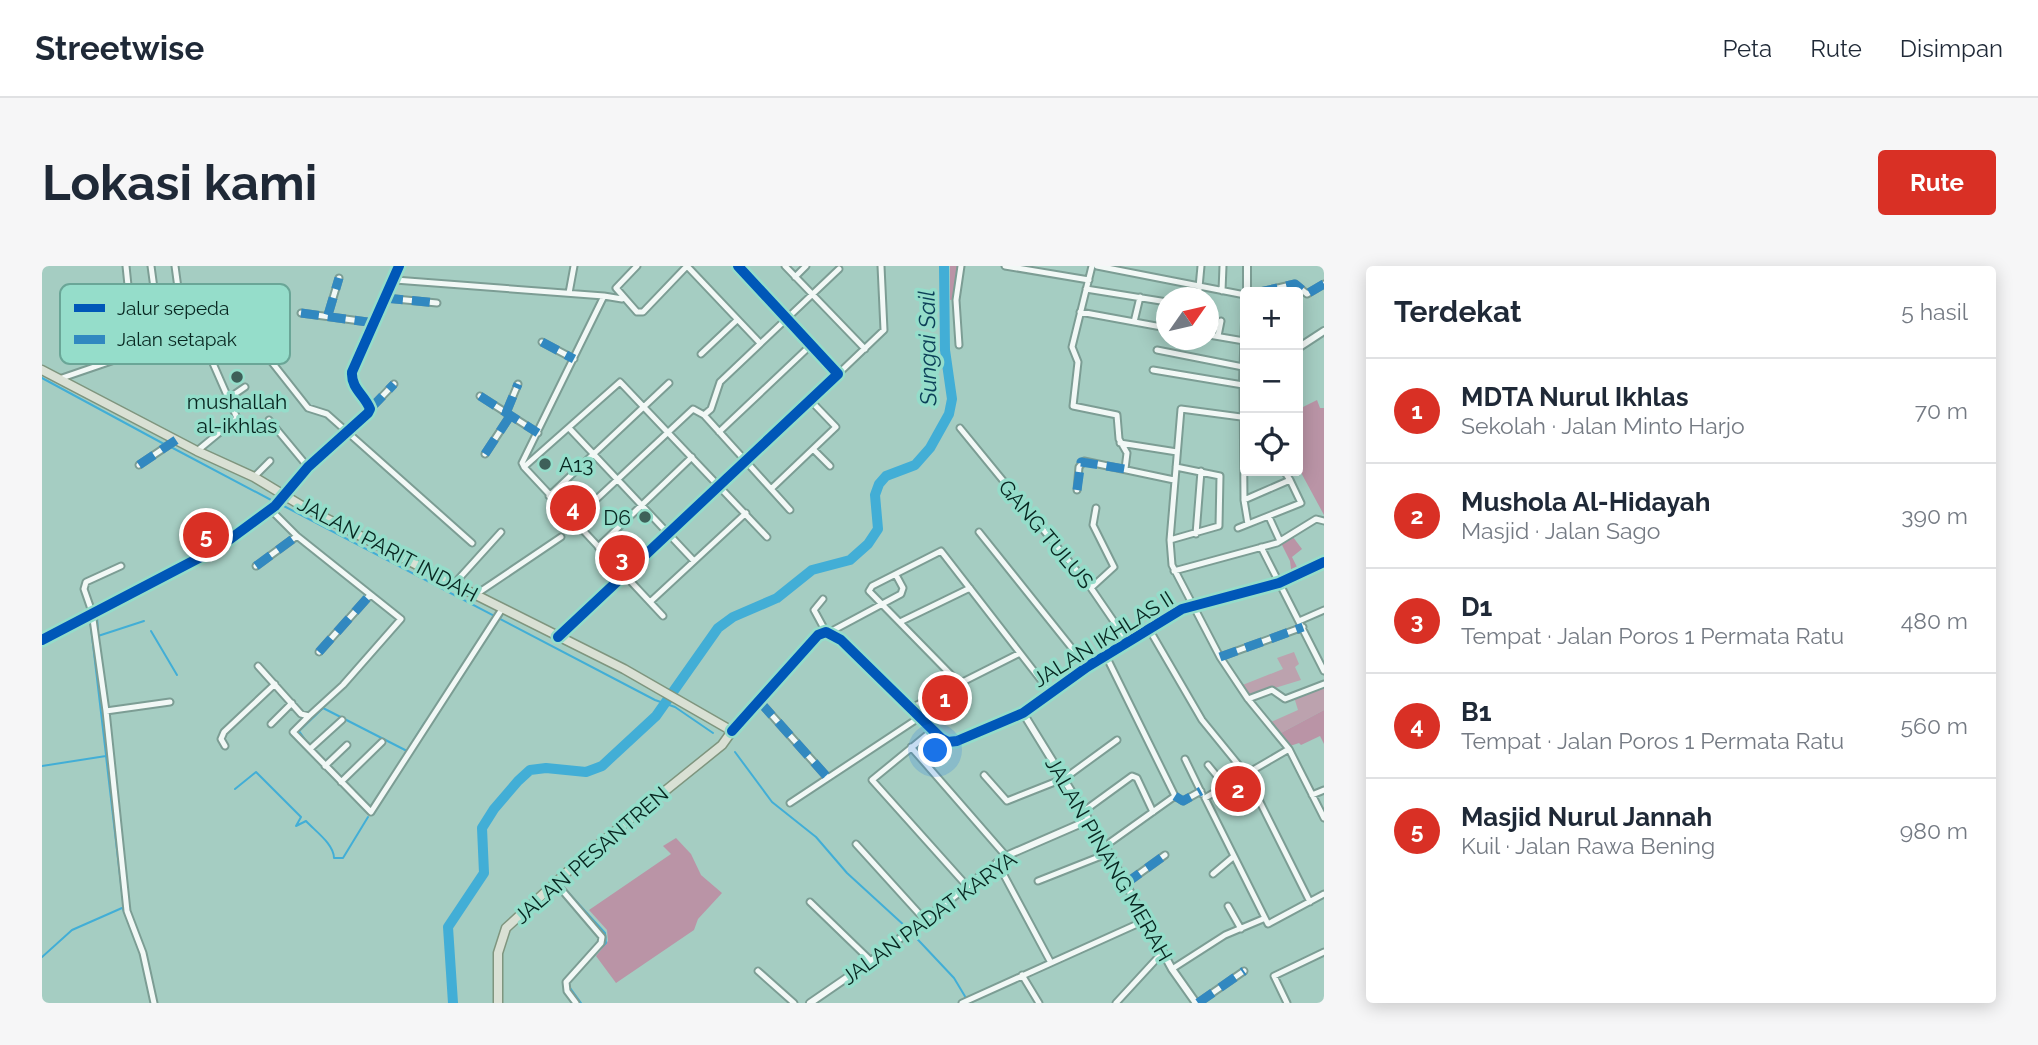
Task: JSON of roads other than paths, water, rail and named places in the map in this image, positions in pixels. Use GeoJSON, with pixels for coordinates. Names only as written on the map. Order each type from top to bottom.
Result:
{"type":"FeatureCollection","features":[{"type":"Feature","properties":{"kind":"main road","name":"JALAN PARIT INDAH"},"geometry":{"type":"LineString","coordinates":[[42,370],[174,442],[254,477],[302,506],[501,611],[658,688],[732,731]]}},
{"type":"Feature","properties":{"kind":"main road","name":"JALAN PESANTREN"},"geometry":{"type":"LineString","coordinates":[[498,1003],[498,953],[506,928],[610,834],[722,745],[732,731]]}},
{"type":"Feature","properties":{"kind":"street"},"geometry":{"type":"LineString","coordinates":[[126,266],[128,284]]}},
{"type":"Feature","properties":{"kind":"street"},"geometry":{"type":"LineString","coordinates":[[151,266],[153,284]]}},
{"type":"Feature","properties":{"kind":"street"},"geometry":{"type":"LineString","coordinates":[[175,266],[177,284]]}},
{"type":"Feature","properties":{"kind":"street"},"geometry":{"type":"LineString","coordinates":[[370,409],[352,378],[399,266]]}},
{"type":"Feature","properties":{"kind":"street"},"geometry":{"type":"LineString","coordinates":[[569,293],[574,266]]}},
{"type":"Feature","properties":{"kind":"street"},"geometry":{"type":"LineString","coordinates":[[625,300],[616,288],[637,266]]}},
{"type":"Feature","properties":{"kind":"street"},"geometry":{"type":"LineString","coordinates":[[395,280],[615,295],[641,313],[687,266],[760,344]]}},
{"type":"Feature","properties":{"kind":"street"},"geometry":{"type":"LineString","coordinates":[[738,266],[838,374]]}},
{"type":"Feature","properties":{"kind":"street"},"geometry":{"type":"LineString","coordinates":[[785,266],[865,349]]}},
{"type":"Feature","properties":{"kind":"street"},"geometry":{"type":"LineString","coordinates":[[795,277],[806,266]]}},
{"type":"Feature","properties":{"kind":"street"},"geometry":{"type":"LineString","coordinates":[[558,638],[884,330],[881,266]]}},
{"type":"Feature","properties":{"kind":"street"},"geometry":{"type":"LineString","coordinates":[[959,345],[956,300],[961,266]]}},
{"type":"Feature","properties":{"kind":"street"},"geometry":{"type":"LineString","coordinates":[[1005,266],[1089,280]]}},
{"type":"Feature","properties":{"kind":"street"},"geometry":{"type":"LineString","coordinates":[[1125,469],[1126,450],[1121,443],[1116,414],[1073,406],[1078,362],[1072,347],[1089,280],[1095,266],[1199,287],[1201,266]]}},
{"type":"Feature","properties":{"kind":"street"},"geometry":{"type":"LineString","coordinates":[[1222,291],[1223,266]]}},
{"type":"Feature","properties":{"kind":"street"},"geometry":{"type":"LineString","coordinates":[[1246,287],[1247,266]]}},
{"type":"Feature","properties":{"kind":"street"},"geometry":{"type":"LineString","coordinates":[[704,415],[711,409],[720,382],[839,269]]}},
{"type":"Feature","properties":{"kind":"street"},"geometry":{"type":"LineString","coordinates":[[328,315],[339,278]]}},
{"type":"Feature","properties":{"kind":"street"},"geometry":{"type":"LineString","coordinates":[[1282,287],[1295,284],[1299,287]]}},
{"type":"Feature","properties":{"kind":"street"},"geometry":{"type":"LineString","coordinates":[[1303,291],[1307,294],[1324,284]]}},
{"type":"Feature","properties":{"kind":"street"},"geometry":{"type":"LineString","coordinates":[[1086,289],[1156,300]]}},
{"type":"Feature","properties":{"kind":"street"},"geometry":{"type":"LineString","coordinates":[[1219,290],[1240,293]]}},
{"type":"Feature","properties":{"kind":"street"},"geometry":{"type":"LineString","coordinates":[[604,296],[522,464],[663,617]]}},
{"type":"Feature","properties":{"kind":"street"},"geometry":{"type":"LineString","coordinates":[[1134,322],[1140,297]]}},
{"type":"Feature","properties":{"kind":"street"},"geometry":{"type":"LineString","coordinates":[[385,298],[437,303]]}},
{"type":"Feature","properties":{"kind":"street"},"geometry":{"type":"LineString","coordinates":[[1080,312],[1156,326]]}},
{"type":"Feature","properties":{"kind":"street"},"geometry":{"type":"LineString","coordinates":[[301,313],[375,323]]}},
{"type":"Feature","properties":{"kind":"street"},"geometry":{"type":"LineString","coordinates":[[701,354],[737,320]]}},
{"type":"Feature","properties":{"kind":"street"},"geometry":{"type":"LineString","coordinates":[[1219,331],[1221,321]]}},
{"type":"Feature","properties":{"kind":"street"},"geometry":{"type":"LineString","coordinates":[[1303,345],[1324,331]]}},
{"type":"Feature","properties":{"kind":"street"},"geometry":{"type":"LineString","coordinates":[[1219,336],[1240,340]]}},
{"type":"Feature","properties":{"kind":"street"},"geometry":{"type":"LineString","coordinates":[[542,342],[574,359]]}},
{"type":"Feature","properties":{"kind":"street"},"geometry":{"type":"LineString","coordinates":[[719,432],[811,345]]}},
{"type":"Feature","properties":{"kind":"street"},"geometry":{"type":"LineString","coordinates":[[1157,350],[1240,366]]}},
{"type":"Feature","properties":{"kind":"street"},"geometry":{"type":"LineString","coordinates":[[59,379],[105,364]]}},
{"type":"Feature","properties":{"kind":"street"},"geometry":{"type":"LineString","coordinates":[[197,451],[236,420],[213,364]]}},
{"type":"Feature","properties":{"kind":"street"},"geometry":{"type":"LineString","coordinates":[[274,364],[308,408],[327,414],[472,543]]}},
{"type":"Feature","properties":{"kind":"street"},"geometry":{"type":"LineString","coordinates":[[1153,370],[1240,383]]}},
{"type":"Feature","properties":{"kind":"street"},"geometry":{"type":"LineString","coordinates":[[524,467],[618,382],[645,404],[767,537]]}},
{"type":"Feature","properties":{"kind":"street"},"geometry":{"type":"LineString","coordinates":[[549,496],[669,383]]}},
{"type":"Feature","properties":{"kind":"street"},"geometry":{"type":"LineString","coordinates":[[42,640],[218,548],[272,507],[308,467],[394,384]]}},
{"type":"Feature","properties":{"kind":"street"},"geometry":{"type":"LineString","coordinates":[[485,454],[508,414],[518,384]]}},
{"type":"Feature","properties":{"kind":"street"},"geometry":{"type":"LineString","coordinates":[[229,398],[244,387]]}},
{"type":"Feature","properties":{"kind":"street"},"geometry":{"type":"LineString","coordinates":[[480,396],[538,433]]}},
{"type":"Feature","properties":{"kind":"street"},"geometry":{"type":"LineString","coordinates":[[771,489],[836,427],[811,401]]}},
{"type":"Feature","properties":{"kind":"street"},"geometry":{"type":"LineString","coordinates":[[573,521],[692,409],[704,415],[790,510]]}},
{"type":"Feature","properties":{"kind":"street"},"geometry":{"type":"LineString","coordinates":[[1240,417],[1181,409],[1170,540],[1174,571],[1220,657],[1248,699],[1289,749],[1324,818]]}},
{"type":"Feature","properties":{"kind":"street"},"geometry":{"type":"LineString","coordinates":[[269,420],[308,467]]}},
{"type":"Feature","properties":{"kind":"street"},"geometry":{"type":"LineString","coordinates":[[569,428],[694,561]]}},
{"type":"Feature","properties":{"kind":"street","name":"GANG TULUS"},"geometry":{"type":"LineString","coordinates":[[960,428],[1091,588],[1128,642]]}},
{"type":"Feature","properties":{"kind":"street"},"geometry":{"type":"LineString","coordinates":[[138,466],[174,442]]}},
{"type":"Feature","properties":{"kind":"street"},"geometry":{"type":"LineString","coordinates":[[1121,443],[1177,452]]}},
{"type":"Feature","properties":{"kind":"street"},"geometry":{"type":"LineString","coordinates":[[813,449],[830,466]]}},
{"type":"Feature","properties":{"kind":"street"},"geometry":{"type":"LineString","coordinates":[[598,547],[692,457]]}},
{"type":"Feature","properties":{"kind":"street"},"geometry":{"type":"LineString","coordinates":[[254,477],[270,461]]}},
{"type":"Feature","properties":{"kind":"street"},"geometry":{"type":"LineString","coordinates":[[1077,490],[1079,467],[1084,461],[1174,480]]}},
{"type":"Feature","properties":{"kind":"street"},"geometry":{"type":"LineString","coordinates":[[1170,540],[1219,526],[1221,478],[1217,474],[1176,467]]}},
{"type":"Feature","properties":{"kind":"street"},"geometry":{"type":"LineString","coordinates":[[1196,534],[1201,471]]}},
{"type":"Feature","properties":{"kind":"street"},"geometry":{"type":"LineString","coordinates":[[1244,476],[1244,500],[1248,524]]}},
{"type":"Feature","properties":{"kind":"street"},"geometry":{"type":"LineString","coordinates":[[1238,528],[1301,503],[1287,476]]}},
{"type":"Feature","properties":{"kind":"street"},"geometry":{"type":"LineString","coordinates":[[1244,500],[1290,480]]}},
{"type":"Feature","properties":{"kind":"street"},"geometry":{"type":"LineString","coordinates":[[272,507],[297,536],[400,617],[401,621],[343,685],[293,732],[367,810],[373,811],[501,611]]}},
{"type":"Feature","properties":{"kind":"street"},"geometry":{"type":"LineString","coordinates":[[1091,588],[1114,567],[1093,525],[1096,508]]}},
{"type":"Feature","properties":{"kind":"street"},"geometry":{"type":"LineString","coordinates":[[650,603],[746,513]]}},
{"type":"Feature","properties":{"kind":"street"},"geometry":{"type":"LineString","coordinates":[[1269,517],[1280,541]]}},
{"type":"Feature","properties":{"kind":"street"},"geometry":{"type":"LineString","coordinates":[[1174,571],[1280,541],[1317,519],[1324,521]]}},
{"type":"Feature","properties":{"kind":"street"},"geometry":{"type":"LineString","coordinates":[[454,584],[501,532]]}},
{"type":"Feature","properties":{"kind":"street"},"geometry":{"type":"LineString","coordinates":[[979,532],[1087,667]]}},
{"type":"Feature","properties":{"kind":"street"},"geometry":{"type":"LineString","coordinates":[[256,566],[297,536]]}},
{"type":"Feature","properties":{"kind":"street"},"geometry":{"type":"LineString","coordinates":[[475,595],[561,537]]}},
{"type":"Feature","properties":{"kind":"street"},"geometry":{"type":"LineString","coordinates":[[1261,547],[1324,671]]}},
{"type":"Feature","properties":{"kind":"street"},"geometry":{"type":"LineString","coordinates":[[960,684],[869,592],[870,588],[941,551],[1051,693]]}},
{"type":"Feature","properties":{"kind":"street","name":"JALAN IKHLAS II"},"geometry":{"type":"LineString","coordinates":[[933,730],[945,740],[954,741],[1023,713],[1087,667],[1193,606],[1279,583],[1324,562]]}},
{"type":"Feature","properties":{"kind":"street"},"geometry":{"type":"LineString","coordinates":[[121,566],[85,584],[92,612],[106,711],[127,911],[143,953],[155,1003]]}},
{"type":"Feature","properties":{"kind":"street"},"geometry":{"type":"LineString","coordinates":[[732,731],[818,635],[902,592],[896,575]]}},
{"type":"Feature","properties":{"kind":"street"},"geometry":{"type":"LineString","coordinates":[[900,622],[970,588]]}},
{"type":"Feature","properties":{"kind":"street"},"geometry":{"type":"LineString","coordinates":[[318,652],[370,595]]}},
{"type":"Feature","properties":{"kind":"street"},"geometry":{"type":"LineString","coordinates":[[823,599],[814,610],[828,632],[933,730],[872,780],[967,886]]}},
{"type":"Feature","properties":{"kind":"street"},"geometry":{"type":"LineString","coordinates":[[1299,621],[1324,610]]}},
{"type":"Feature","properties":{"kind":"street"},"geometry":{"type":"LineString","coordinates":[[1220,657],[1303,627]]}},
{"type":"Feature","properties":{"kind":"street"},"geometry":{"type":"LineString","coordinates":[[1149,629],[1202,720],[1246,774],[1310,902]]}},
{"type":"Feature","properties":{"kind":"street"},"geometry":{"type":"LineString","coordinates":[[911,708],[1020,653]]}},
{"type":"Feature","properties":{"kind":"street"},"geometry":{"type":"LineString","coordinates":[[1316,655],[1324,653]]}},
{"type":"Feature","properties":{"kind":"street"},"geometry":{"type":"LineString","coordinates":[[1106,656],[1175,796],[1183,801],[1201,791]]}},
{"type":"Feature","properties":{"kind":"street"},"geometry":{"type":"LineString","coordinates":[[258,666],[304,716],[309,716]]}},
{"type":"Feature","properties":{"kind":"street"},"geometry":{"type":"LineString","coordinates":[[225,746],[221,739],[224,732],[275,684]]}},
{"type":"Feature","properties":{"kind":"street"},"geometry":{"type":"LineString","coordinates":[[1248,699],[1272,690],[1285,699],[1324,684]]}},
{"type":"Feature","properties":{"kind":"street"},"geometry":{"type":"LineString","coordinates":[[106,711],[170,702]]}},
{"type":"Feature","properties":{"kind":"street"},"geometry":{"type":"LineString","coordinates":[[760,702],[828,778]]}},
{"type":"Feature","properties":{"kind":"street"},"geometry":{"type":"LineString","coordinates":[[271,724],[292,703]]}},
{"type":"Feature","properties":{"kind":"street","name":"JALAN PINANG MERAH"},"geometry":{"type":"LineString","coordinates":[[1023,713],[1107,849],[1172,969],[1197,1003]]}},
{"type":"Feature","properties":{"kind":"street"},"geometry":{"type":"LineString","coordinates":[[790,803],[920,718]]}},
{"type":"Feature","properties":{"kind":"street"},"geometry":{"type":"LineString","coordinates":[[310,750],[342,720]]}},
{"type":"Feature","properties":{"kind":"street"},"geometry":{"type":"LineString","coordinates":[[984,775],[1007,802],[1065,778],[1117,740]]}},
{"type":"Feature","properties":{"kind":"street"},"geometry":{"type":"LineString","coordinates":[[341,782],[382,742]]}},
{"type":"Feature","properties":{"kind":"street"},"geometry":{"type":"LineString","coordinates":[[325,765],[347,745]]}},
{"type":"Feature","properties":{"kind":"street"},"geometry":{"type":"LineString","coordinates":[[911,747],[1006,856]]}},
{"type":"Feature","properties":{"kind":"street"},"geometry":{"type":"LineString","coordinates":[[1205,798],[1289,749]]}},
{"type":"Feature","properties":{"kind":"street"},"geometry":{"type":"LineString","coordinates":[[1185,759],[1263,919],[1272,925],[1324,894]]}},
{"type":"Feature","properties":{"kind":"street"},"geometry":{"type":"LineString","coordinates":[[1208,765],[1225,786]]}},
{"type":"Feature","properties":{"kind":"street"},"geometry":{"type":"LineString","coordinates":[[1084,811],[1132,776],[1137,778],[1153,812]]}},
{"type":"Feature","properties":{"kind":"street"},"geometry":{"type":"LineString","coordinates":[[1312,795],[1324,790]]}},
{"type":"Feature","properties":{"kind":"street"},"geometry":{"type":"LineString","coordinates":[[1038,881],[1107,849],[1175,796]]}},
{"type":"Feature","properties":{"kind":"street","name":"JALAN PADAT KARYA"},"geometry":{"type":"LineString","coordinates":[[810,1003],[870,961],[1006,856],[1089,820]]}},
{"type":"Feature","properties":{"kind":"street"},"geometry":{"type":"LineString","coordinates":[[856,844],[924,919]]}},
{"type":"Feature","properties":{"kind":"street"},"geometry":{"type":"LineString","coordinates":[[1125,884],[1165,855]]}},
{"type":"Feature","properties":{"kind":"street"},"geometry":{"type":"LineString","coordinates":[[1213,874],[1233,858]]}},
{"type":"Feature","properties":{"kind":"street"},"geometry":{"type":"LineString","coordinates":[[997,862],[1050,961]]}},
{"type":"Feature","properties":{"kind":"street"},"geometry":{"type":"LineString","coordinates":[[556,883],[602,937],[601,943],[566,982],[567,991],[576,1003]]}},
{"type":"Feature","properties":{"kind":"street"},"geometry":{"type":"LineString","coordinates":[[810,902],[870,961]]}},
{"type":"Feature","properties":{"kind":"street"},"geometry":{"type":"LineString","coordinates":[[1228,906],[1241,929]]}},
{"type":"Feature","properties":{"kind":"street"},"geometry":{"type":"LineString","coordinates":[[1172,969],[1225,935],[1263,919]]}},
{"type":"Feature","properties":{"kind":"street"},"geometry":{"type":"LineString","coordinates":[[962,1003],[1050,961],[1144,921]]}},
{"type":"Feature","properties":{"kind":"street"},"geometry":{"type":"LineString","coordinates":[[1286,1003],[1274,976],[1324,952]]}},
{"type":"Feature","properties":{"kind":"street"},"geometry":{"type":"LineString","coordinates":[[1116,1003],[1163,953]]}},
{"type":"Feature","properties":{"kind":"street"},"geometry":{"type":"LineString","coordinates":[[758,971],[794,1003]]}},
{"type":"Feature","properties":{"kind":"street"},"geometry":{"type":"LineString","coordinates":[[1197,1003],[1244,971]]}},
{"type":"Feature","properties":{"kind":"street"},"geometry":{"type":"LineString","coordinates":[[1022,975],[1039,1003]]}},
{"type":"Feature","properties":{"kind":"waterway","name":"Sungai Sail"},"geometry":{"type":"LineString","coordinates":[[453,1003],[448,927],[484,873],[482,828],[518,781],[530,770],[546,768],[586,772],[602,766],[656,716],[718,628],[733,617],[777,598],[812,570],[850,560],[868,544],[878,529],[875,495],[879,484],[886,476],[915,465],[930,448],[949,414],[952,399],[945,350],[944,266]]}},
{"type":"Feature","properties":{"kind":"waterway"},"geometry":{"type":"LineString","coordinates":[[42,378],[164,444]]}},
{"type":"Feature","properties":{"kind":"waterway"},"geometry":{"type":"LineString","coordinates":[[169,446],[273,501]]}},
{"type":"Feature","properties":{"kind":"waterway"},"geometry":{"type":"LineString","coordinates":[[278,503],[655,700],[675,707],[713,733]]}},
{"type":"Feature","properties":{"kind":"waterway"},"geometry":{"type":"LineString","coordinates":[[101,612],[97,615],[98,636],[144,621]]}},
{"type":"Feature","properties":{"kind":"waterway"},"geometry":{"type":"LineString","coordinates":[[90,619],[106,755]]}},
{"type":"Feature","properties":{"kind":"waterway"},"geometry":{"type":"LineString","coordinates":[[151,631],[177,675]]}},
{"type":"Feature","properties":{"kind":"waterway"},"geometry":{"type":"LineString","coordinates":[[460,669],[474,647]]}},
{"type":"Feature","properties":{"kind":"waterway"},"geometry":{"type":"LineString","coordinates":[[306,741],[299,731],[323,708],[407,751],[425,722]]}},
{"type":"Feature","properties":{"kind":"waterway"},"geometry":{"type":"LineString","coordinates":[[735,752],[772,802],[816,837],[847,873],[906,927],[954,978],[969,1003]]}},
{"type":"Feature","properties":{"kind":"waterway"},"geometry":{"type":"LineString","coordinates":[[42,766],[106,756],[123,901]]}},
{"type":"Feature","properties":{"kind":"waterway"},"geometry":{"type":"LineString","coordinates":[[235,789],[256,772],[301,817],[296,826],[306,821],[328,843],[334,858],[343,858],[368,817]]}},
{"type":"Feature","properties":{"kind":"waterway"},"geometry":{"type":"LineString","coordinates":[[563,887],[605,933],[606,943],[591,958]]}},
{"type":"Feature","properties":{"kind":"waterway"},"geometry":{"type":"LineString","coordinates":[[42,957],[72,930],[122,908]]}},
{"type":"Feature","properties":{"kind":"waterway"},"geometry":{"type":"LineString","coordinates":[[123,909],[136,941]]}},
{"type":"Feature","properties":{"kind":"waterway"},"geometry":{"type":"LineString","coordinates":[[568,985],[581,1003]]}},
{"type":"Feature","properties":{"kind":"place","name":"mushallah al-ikhlas"},"geometry":{"type":"Point","coordinates":[237,377]}},
{"type":"Feature","properties":{"kind":"place","name":"A13"},"geometry":{"type":"Point","coordinates":[545,464]}},
{"type":"Feature","properties":{"kind":"place","name":"B1"},"geometry":{"type":"Point","coordinates":[573,508]}},
{"type":"Feature","properties":{"kind":"place","name":"D6"},"geometry":{"type":"Point","coordinates":[645,517]}},
{"type":"Feature","properties":{"kind":"place","name":"Masjid Nurul Jannah"},"geometry":{"type":"Point","coordinates":[206,535]}},
{"type":"Feature","properties":{"kind":"place","name":"D1"},"geometry":{"type":"Point","coordinates":[622,558]}},
{"type":"Feature","properties":{"kind":"place","name":"MDTA Nurul Ikhlas"},"geometry":{"type":"Point","coordinates":[945,698]}},
{"type":"Feature","properties":{"kind":"place","name":"Mushola Al-Hidayah"},"geometry":{"type":"Point","coordinates":[1238,789]}}]}
